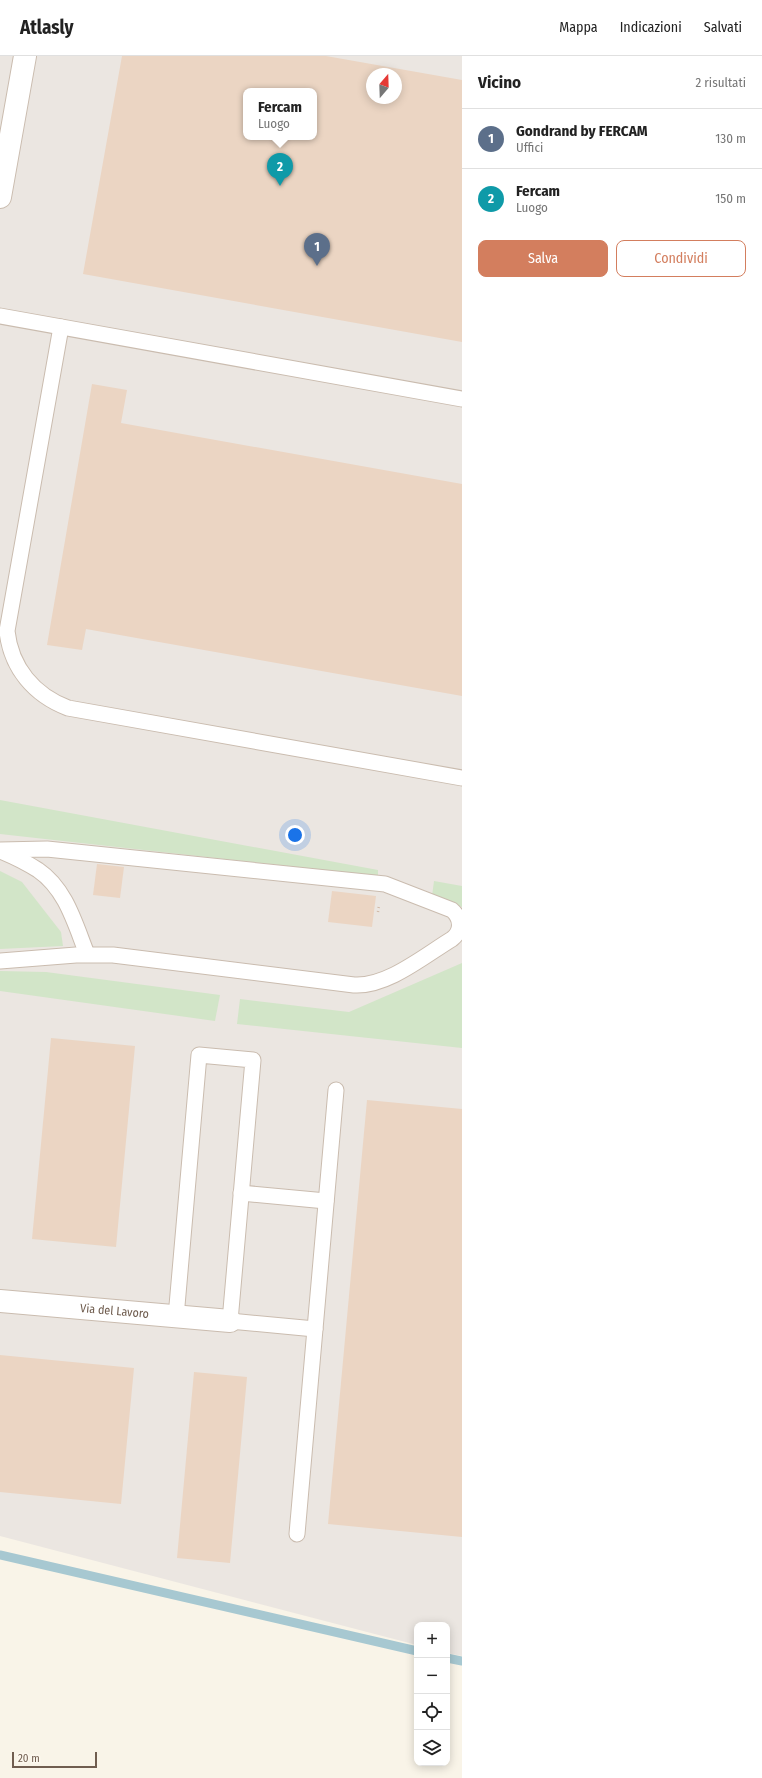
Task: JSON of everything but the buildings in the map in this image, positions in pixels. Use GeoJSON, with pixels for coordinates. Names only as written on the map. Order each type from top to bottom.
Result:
{"type":"FeatureCollection","features":[{"type":"Feature","properties":{"kind":"street"},"geometry":{"type":"LineString","coordinates":[[0,197],[7,120],[25,56]]}},
{"type":"Feature","properties":{"kind":"street","name":"Via del Lavoro"},"geometry":{"type":"LineString","coordinates":[[0,1301],[230,1322]]}},
{"type":"Feature","properties":{"kind":"lane"},"geometry":{"type":"LineString","coordinates":[[0,316],[462,400]]}},
{"type":"Feature","properties":{"kind":"lane"},"geometry":{"type":"LineString","coordinates":[[61,328],[7,631],[9,649],[16,665],[28,680],[53,702],[68,708],[462,778]]}},
{"type":"Feature","properties":{"kind":"lane"},"geometry":{"type":"LineString","coordinates":[[0,850],[47,849],[385,884],[452,910],[457,915],[460,923],[459,931],[452,939],[388,978],[365,985],[346,984],[113,955],[87,954],[0,961]]}},
{"type":"Feature","properties":{"kind":"lane"},"geometry":{"type":"LineString","coordinates":[[0,850],[38,870],[53,882],[67,904],[87,954]]}},
{"type":"Feature","properties":{"kind":"lane"},"geometry":{"type":"LineString","coordinates":[[176,1316],[199,1055],[253,1060],[230,1322],[315,1329]]}},
{"type":"Feature","properties":{"kind":"lane"},"geometry":{"type":"LineString","coordinates":[[297,1534],[336,1090]]}},
{"type":"Feature","properties":{"kind":"lane"},"geometry":{"type":"LineString","coordinates":[[241,1193],[326,1201]]}},
{"type":"Feature","properties":{"kind":"shaded area"},"geometry":{"type":"Polygon","coordinates":[[[0,56],[462,56],[462,1656],[450,1654],[450,1622],[414,1622],[414,1644],[0,1536],[0,56]]]}},
{"type":"Feature","properties":{"kind":"green space"},"geometry":{"type":"Polygon","coordinates":[[[0,800],[378,870],[378,876],[0,834],[0,800]]]}},
{"type":"Feature","properties":{"kind":"green space"},"geometry":{"type":"Polygon","coordinates":[[[0,871],[22,882],[61,932],[63,946],[0,949],[0,871]]]}},
{"type":"Feature","properties":{"kind":"green space"},"geometry":{"type":"Polygon","coordinates":[[[434,881],[462,886],[462,907],[432,896],[434,881]]]}},
{"type":"Feature","properties":{"kind":"green space"},"geometry":{"type":"Polygon","coordinates":[[[462,963],[462,1048],[237,1024],[240,999],[349,1012],[462,963]]]}},
{"type":"Feature","properties":{"kind":"green space"},"geometry":{"type":"Polygon","coordinates":[[[0,971],[46,972],[220,995],[215,1021],[0,991],[0,971]]]}},
{"type":"Feature","properties":{"kind":"waterway"},"geometry":{"type":"LineString","coordinates":[[0,1555],[414,1650]]}},
{"type":"Feature","properties":{"kind":"waterway"},"geometry":{"type":"LineString","coordinates":[[450,1659],[462,1661]]}},
{"type":"Feature","properties":{"kind":"place","name":"Fercam"},"geometry":{"type":"Point","coordinates":[280,186]}},
{"type":"Feature","properties":{"kind":"place","name":"Gondrand by FERCAM"},"geometry":{"type":"Point","coordinates":[317,266]}}]}
